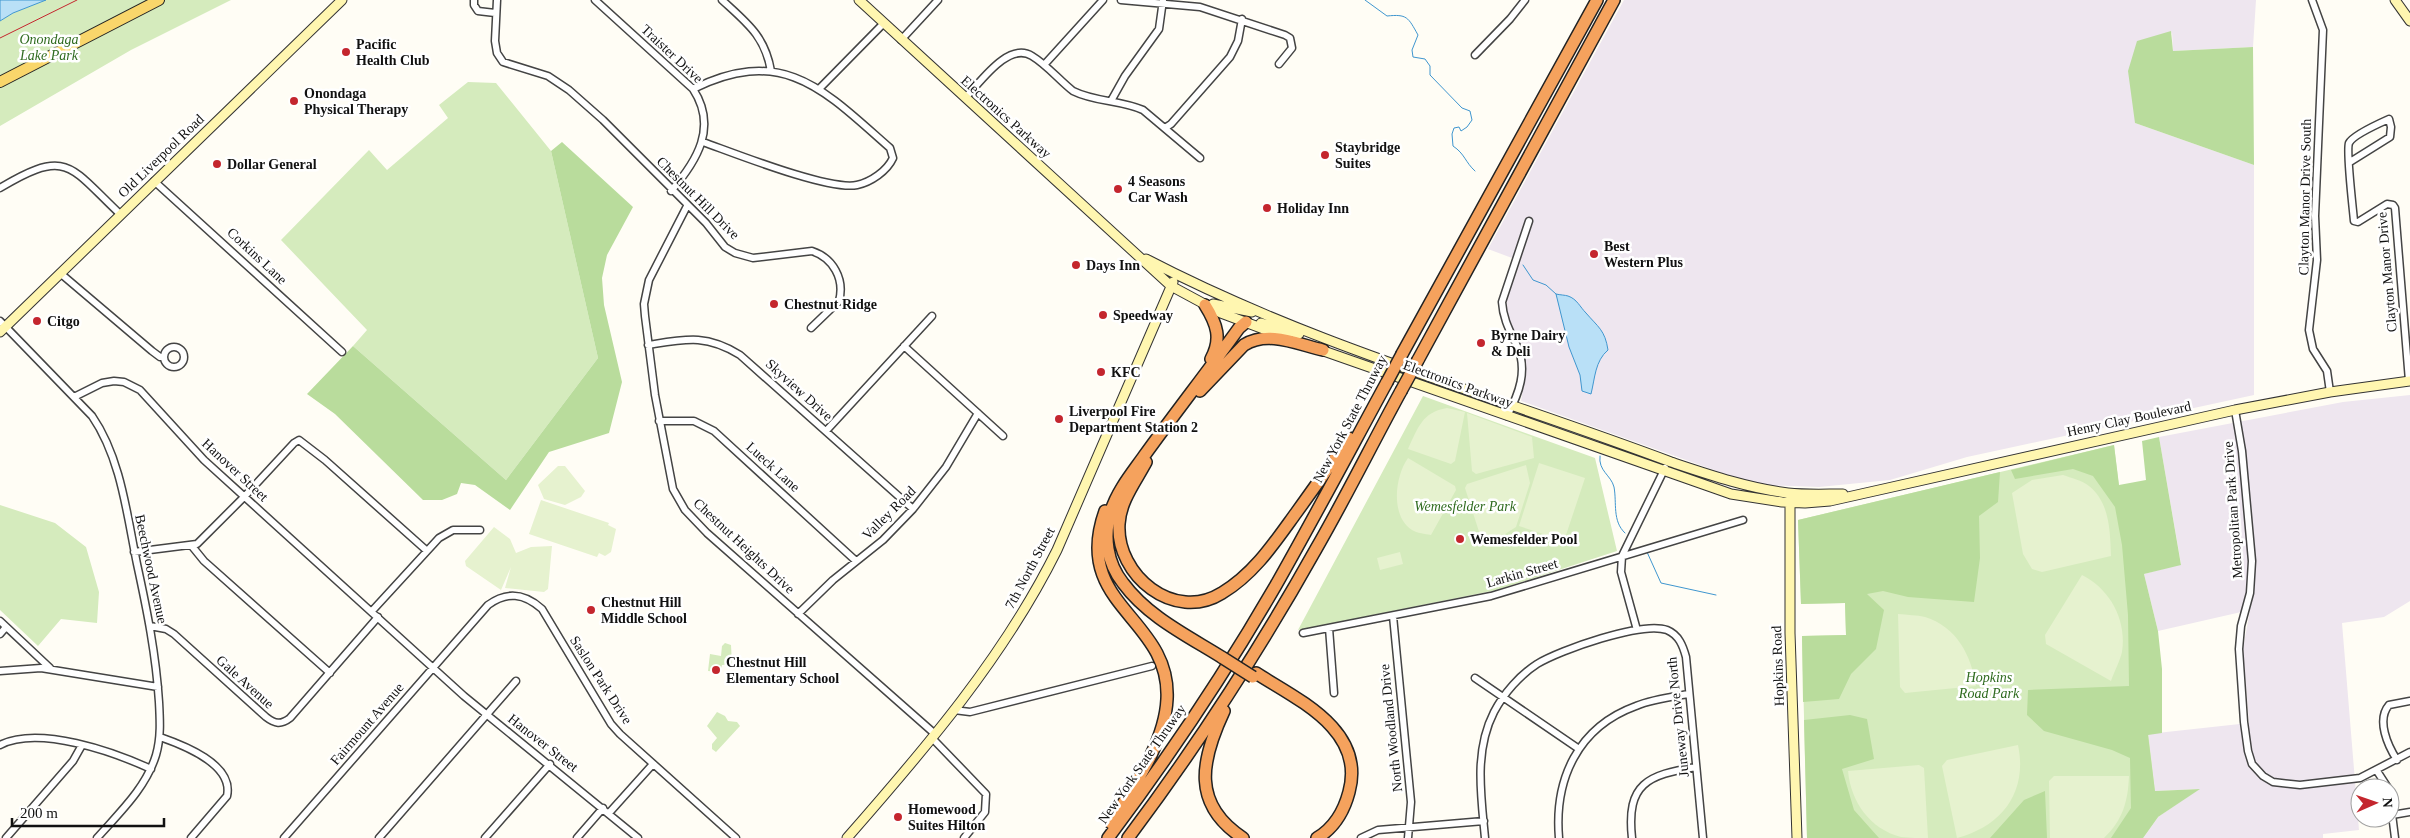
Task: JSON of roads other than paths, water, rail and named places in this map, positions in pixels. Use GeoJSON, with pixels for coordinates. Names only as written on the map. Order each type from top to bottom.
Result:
{"type":"FeatureCollection","features":[{"type":"Feature","properties":{"kind":"highway","name":"New York State Thruway"},"geometry":{"type":"LineString","coordinates":[[1108,838],[1184,732],[1232,657],[1303,537],[1596,0]]}},
{"type":"Feature","properties":{"kind":"highway"},"geometry":{"type":"LineString","coordinates":[[1128,838],[1178,769],[1241,674],[1316,549],[1614,0]]}},
{"type":"Feature","properties":{"kind":"highway"},"geometry":{"type":"LineString","coordinates":[[1192,396],[1218,344],[1216,323],[1205,305]]}},
{"type":"Feature","properties":{"kind":"highway"},"geometry":{"type":"LineString","coordinates":[[1224,656],[1154,608],[1134,590],[1117,566],[1111,536],[1115,510],[1121,498],[1239,328],[1246,322]]}},
{"type":"Feature","properties":{"kind":"highway"},"geometry":{"type":"LineString","coordinates":[[1102,838],[1146,762],[1165,717],[1167,700],[1164,670],[1157,652],[1109,588],[1101,573],[1098,558],[1099,528],[1105,510],[1192,396],[1244,345],[1252,340],[1273,338],[1323,350]]}},
{"type":"Feature","properties":{"kind":"highway"},"geometry":{"type":"LineString","coordinates":[[1146,462],[1122,508],[1119,523],[1122,552],[1136,576],[1149,588],[1164,596],[1181,601],[1203,600],[1221,594],[1251,571],[1286,527],[1376,401]]}},
{"type":"Feature","properties":{"kind":"highway"},"geometry":{"type":"LineString","coordinates":[[1124,486],[1111,511],[1107,532],[1110,557],[1116,573],[1132,595],[1154,614],[1325,718],[1342,738],[1348,751],[1352,774],[1348,799],[1335,822],[1317,838]]}},
{"type":"Feature","properties":{"kind":"highway"},"geometry":{"type":"LineString","coordinates":[[1241,674],[1217,726],[1204,774],[1208,798],[1214,811],[1230,829],[1244,838]]}},
{"type":"Feature","properties":{"kind":"highway"},"geometry":{"type":"LineString","coordinates":[[1254,675],[1322,720],[1336,736],[1346,758],[1348,776],[1341,805],[1329,823],[1309,838]]}},
{"type":"Feature","properties":{"kind":"main road"},"geometry":{"type":"LineString","coordinates":[[0,82],[159,0]]}},
{"type":"Feature","properties":{"kind":"main road","name":"Old Liverpool Road"},"geometry":{"type":"LineString","coordinates":[[2,326],[60,273],[342,0]]}},
{"type":"Feature","properties":{"kind":"main road","name":"Electronics Parkway"},"geometry":{"type":"LineString","coordinates":[[860,0],[1171,286],[1190,297],[1246,322],[1605,451],[1624,453],[1661,463]]}},
{"type":"Feature","properties":{"kind":"main road"},"geometry":{"type":"LineString","coordinates":[[2396,0],[2410,21]]}},
{"type":"Feature","properties":{"kind":"main road","name":"Electronics Parkway"},"geometry":{"type":"LineString","coordinates":[[1135,253],[1257,311],[1355,349],[1513,405],[1661,463],[1731,494],[1790,498]]}},
{"type":"Feature","properties":{"kind":"main road","name":"7th North Street"},"geometry":{"type":"LineString","coordinates":[[847,838],[954,710],[1010,634],[1041,583],[1061,541],[1176,274]]}},
{"type":"Feature","properties":{"kind":"main road"},"geometry":{"type":"LineString","coordinates":[[1161,310],[1169,300],[1190,297],[1247,313],[1257,311]]}},
{"type":"Feature","properties":{"kind":"main road"},"geometry":{"type":"LineString","coordinates":[[1246,322],[1257,311]]}},
{"type":"Feature","properties":{"kind":"main road"},"geometry":{"type":"LineString","coordinates":[[1246,322],[1267,324],[1355,349]]}},
{"type":"Feature","properties":{"kind":"main road","name":"Henry Clay Boulevard"},"geometry":{"type":"LineString","coordinates":[[1790,498],[1856,493],[2235,410],[2330,392],[2409,381]]}},
{"type":"Feature","properties":{"kind":"main road"},"geometry":{"type":"LineString","coordinates":[[1661,463],[1671,462],[1790,498]]}},
{"type":"Feature","properties":{"kind":"main road"},"geometry":{"type":"LineString","coordinates":[[1661,463],[1702,472]]}},
{"type":"Feature","properties":{"kind":"main road","name":"Hopkins Road"},"geometry":{"type":"LineString","coordinates":[[1790,498],[1790,632],[1797,838]]}},
{"type":"Feature","properties":{"kind":"street"},"geometry":{"type":"LineString","coordinates":[[474,0],[475,8],[478,10],[495,13],[497,0]]}},
{"type":"Feature","properties":{"kind":"street","name":"Traister Drive"},"geometry":{"type":"LineString","coordinates":[[595,0],[693,89],[702,112],[703,142]]}},
{"type":"Feature","properties":{"kind":"street"},"geometry":{"type":"LineString","coordinates":[[722,0],[757,33],[768,56],[771,71]]}},
{"type":"Feature","properties":{"kind":"street"},"geometry":{"type":"LineString","coordinates":[[902,40],[938,0]]}},
{"type":"Feature","properties":{"kind":"street"},"geometry":{"type":"LineString","coordinates":[[1044,65],[1103,0]]}},
{"type":"Feature","properties":{"kind":"street"},"geometry":{"type":"LineString","coordinates":[[1122,0],[1163,2],[1200,7],[1242,19],[1290,38],[1292,48],[1279,64]]}},
{"type":"Feature","properties":{"kind":"street"},"geometry":{"type":"LineString","coordinates":[[1475,55],[1510,19],[1525,0]]}},
{"type":"Feature","properties":{"kind":"street","name":"Clayton Manor Drive South"},"geometry":{"type":"LineString","coordinates":[[2312,0],[2323,30],[2315,216],[2317,260],[2309,330],[2313,349],[2327,371],[2330,392]]}},
{"type":"Feature","properties":{"kind":"street"},"geometry":{"type":"LineString","coordinates":[[1111,101],[1124,76],[1159,29],[1163,2]]}},
{"type":"Feature","properties":{"kind":"street","name":"Chestnut Hill Drive"},"geometry":{"type":"LineString","coordinates":[[495,13],[495,41],[499,57],[508,65],[548,76],[569,90],[603,120],[706,223],[725,247],[745,257],[766,257],[802,250],[812,251],[826,258],[840,278],[840,296],[831,311],[811,328]]}},
{"type":"Feature","properties":{"kind":"street"},"geometry":{"type":"LineString","coordinates":[[1165,128],[1171,124],[1230,57],[1238,41],[1242,19]]}},
{"type":"Feature","properties":{"kind":"street"},"geometry":{"type":"LineString","coordinates":[[820,88],[884,23]]}},
{"type":"Feature","properties":{"kind":"street"},"geometry":{"type":"LineString","coordinates":[[965,98],[1006,56],[1023,52],[1044,65],[1073,91],[1093,99],[1132,105],[1143,110],[1200,158]]}},
{"type":"Feature","properties":{"kind":"street"},"geometry":{"type":"LineString","coordinates":[[672,190],[684,175],[703,142],[816,179],[847,186],[867,182],[886,169],[893,158],[890,148],[820,88],[771,71],[742,72],[720,78],[693,89]]}},
{"type":"Feature","properties":{"kind":"street","name":"Clayton Manor Drive"},"geometry":{"type":"LineString","coordinates":[[2350,162],[2390,137],[2391,127],[2389,118],[2350,142],[2350,162],[2354,221],[2358,222],[2387,204],[2393,205],[2395,208],[2409,381]]}},
{"type":"Feature","properties":{"kind":"street"},"geometry":{"type":"LineString","coordinates":[[0,188],[23,174],[42,166],[67,167],[84,178],[120,214]]}},
{"type":"Feature","properties":{"kind":"street","name":"Corkins Lane"},"geometry":{"type":"LineString","coordinates":[[154,181],[342,352]]}},
{"type":"Feature","properties":{"kind":"street","name":"Chestnut Heights Drive"},"geometry":{"type":"LineString","coordinates":[[687,206],[649,280],[644,304],[659,421],[673,489],[685,510],[933,736],[986,794],[985,812],[964,838]]}},
{"type":"Feature","properties":{"kind":"street"},"geometry":{"type":"LineString","coordinates":[[1507,416],[1519,387],[1522,366],[1518,347],[1507,327],[1502,302],[1529,221]]}},
{"type":"Feature","properties":{"kind":"street"},"geometry":{"type":"LineString","coordinates":[[60,273],[152,351],[160,357],[164,357]]}},
{"type":"Feature","properties":{"kind":"street"},"geometry":{"type":"LineString","coordinates":[[826,431],[932,316]]}},
{"type":"Feature","properties":{"kind":"street","name":"Beechwood Avenue"},"geometry":{"type":"LineString","coordinates":[[2,326],[92,416],[106,441],[120,483],[150,626],[158,687],[160,736],[151,769],[137,793],[97,838]]}},
{"type":"Feature","properties":{"kind":"street","name":"Skyview Drive"},"geometry":{"type":"LineString","coordinates":[[648,345],[690,339],[714,342],[726,347],[756,368],[913,509]]}},
{"type":"Feature","properties":{"kind":"street"},"geometry":{"type":"LineString","coordinates":[[904,346],[1003,436]]}},
{"type":"Feature","properties":{"kind":"street","name":"Hanover Street"},"geometry":{"type":"LineString","coordinates":[[74,397],[102,383],[114,381],[135,387],[204,460],[433,668],[487,715],[609,813]]}},
{"type":"Feature","properties":{"kind":"street","name":"Metropolitan Park Drive"},"geometry":{"type":"LineString","coordinates":[[2235,410],[2242,451],[2252,561],[2250,593],[2240,626],[2239,649],[2244,722],[2252,764],[2263,776],[2284,785],[2351,780],[2377,771],[2410,752]]}},
{"type":"Feature","properties":{"kind":"street","name":"Valley Road"},"geometry":{"type":"LineString","coordinates":[[798,614],[833,580],[883,540],[913,509],[941,474],[978,413]]}},
{"type":"Feature","properties":{"kind":"street","name":"Lueck Lane"},"geometry":{"type":"LineString","coordinates":[[659,421],[694,421],[714,431],[856,562]]}},
{"type":"Feature","properties":{"kind":"street"},"geometry":{"type":"LineString","coordinates":[[134,552],[191,546],[205,537],[294,442],[299,440],[325,460],[426,550]]}},
{"type":"Feature","properties":{"kind":"street"},"geometry":{"type":"LineString","coordinates":[[1638,630],[1622,572],[1622,556],[1661,463]]}},
{"type":"Feature","properties":{"kind":"street","name":"Larkin Street"},"geometry":{"type":"LineString","coordinates":[[1303,633],[1491,596],[1743,520]]}},
{"type":"Feature","properties":{"kind":"street"},"geometry":{"type":"LineString","coordinates":[[372,611],[439,538],[453,530],[480,530]]}},
{"type":"Feature","properties":{"kind":"street"},"geometry":{"type":"LineString","coordinates":[[191,546],[204,561],[330,673]]}},
{"type":"Feature","properties":{"kind":"street","name":"Saslon Park Drive"},"geometry":{"type":"LineString","coordinates":[[469,626],[497,598],[516,594],[533,601],[542,609],[611,724],[736,838]]}},
{"type":"Feature","properties":{"kind":"street","name":"North Woodland Drive"},"geometry":{"type":"LineString","coordinates":[[1393,616],[1411,802],[1408,838]]}},
{"type":"Feature","properties":{"kind":"street","name":"Gale Avenue"},"geometry":{"type":"LineString","coordinates":[[150,626],[166,629],[174,634],[266,717],[277,724],[285,722],[290,718],[378,617]]}},
{"type":"Feature","properties":{"kind":"street"},"geometry":{"type":"LineString","coordinates":[[0,621],[50,669]]}},
{"type":"Feature","properties":{"kind":"street","name":"Fairmount Avenue"},"geometry":{"type":"LineString","coordinates":[[284,838],[469,626]]}},
{"type":"Feature","properties":{"kind":"street"},"geometry":{"type":"LineString","coordinates":[[0,634],[6,627]]}},
{"type":"Feature","properties":{"kind":"street"},"geometry":{"type":"LineString","coordinates":[[1329,628],[1334,693]]}},
{"type":"Feature","properties":{"kind":"street","name":"Juneway Drive North"},"geometry":{"type":"LineString","coordinates":[[1485,838],[1480,778],[1482,747],[1494,712],[1503,697],[1530,669],[1561,652],[1638,630],[1658,628],[1669,630],[1681,642],[1686,657],[1703,838]]}},
{"type":"Feature","properties":{"kind":"street"},"geometry":{"type":"LineString","coordinates":[[954,710],[970,712],[1152,666]]}},
{"type":"Feature","properties":{"kind":"street"},"geometry":{"type":"LineString","coordinates":[[0,671],[28,667],[50,669],[158,687]]}},
{"type":"Feature","properties":{"kind":"street"},"geometry":{"type":"LineString","coordinates":[[1475,678],[1579,748]]}},
{"type":"Feature","properties":{"kind":"street"},"geometry":{"type":"LineString","coordinates":[[379,838],[516,681]]}},
{"type":"Feature","properties":{"kind":"street"},"geometry":{"type":"LineString","coordinates":[[1559,838],[1558,809],[1560,792],[1564,778],[1579,748],[1608,720],[1622,712],[1657,700],[1689,694]]}},
{"type":"Feature","properties":{"kind":"street"},"geometry":{"type":"LineString","coordinates":[[2397,760],[2387,744],[2384,731],[2385,712],[2389,705],[2410,702]]}},
{"type":"Feature","properties":{"kind":"street"},"geometry":{"type":"LineString","coordinates":[[160,736],[210,761],[227,780],[229,787],[227,796],[191,838]]}},
{"type":"Feature","properties":{"kind":"street"},"geometry":{"type":"LineString","coordinates":[[0,745],[25,738],[42,738],[117,754],[151,769]]}},
{"type":"Feature","properties":{"kind":"street"},"geometry":{"type":"LineString","coordinates":[[6,838],[73,761],[82,745]]}},
{"type":"Feature","properties":{"kind":"street"},"geometry":{"type":"LineString","coordinates":[[485,838],[550,764]]}},
{"type":"Feature","properties":{"kind":"street"},"geometry":{"type":"LineString","coordinates":[[638,838],[609,813],[653,764]]}},
{"type":"Feature","properties":{"kind":"street"},"geometry":{"type":"LineString","coordinates":[[1632,838],[1630,813],[1632,802],[1640,787],[1657,775],[1696,767]]}},
{"type":"Feature","properties":{"kind":"street"},"geometry":{"type":"LineString","coordinates":[[2377,771],[2382,778]]}},
{"type":"Feature","properties":{"kind":"street"},"geometry":{"type":"LineString","coordinates":[[577,838],[603,808]]}},
{"type":"Feature","properties":{"kind":"street"},"geometry":{"type":"LineString","coordinates":[[1361,838],[1378,830],[1484,821]]}},
{"type":"Feature","properties":{"kind":"water"},"geometry":{"type":"Polygon","coordinates":[[[0,0],[46,0],[13,13],[0,21],[0,0]]]}},
{"type":"Feature","properties":{"kind":"water"},"geometry":{"type":"Polygon","coordinates":[[[1556,294],[1571,297],[1576,301],[1600,329],[1605,338],[1608,350],[1600,359],[1591,394],[1582,391],[1580,375],[1569,347],[1556,294]]]}},
{"type":"Feature","properties":{"kind":"waterway"},"geometry":{"type":"LineString","coordinates":[[1365,0],[1387,16],[1403,16],[1412,24],[1418,35],[1412,50],[1413,57],[1425,59],[1430,66],[1430,75],[1462,108],[1470,111],[1472,120],[1467,127],[1461,131],[1459,127],[1454,128],[1452,134],[1453,146],[1475,171]]}},
{"type":"Feature","properties":{"kind":"waterway"},"geometry":{"type":"LineString","coordinates":[[1523,265],[1533,280],[1546,285],[1556,294]]}},
{"type":"Feature","properties":{"kind":"waterway"},"geometry":{"type":"LineString","coordinates":[[1600,456],[1601,465],[1614,487],[1618,523],[1625,533]]}},
{"type":"Feature","properties":{"kind":"waterway"},"geometry":{"type":"LineString","coordinates":[[1647,552],[1661,583],[1716,595]]}},
{"type":"Feature","properties":{"kind":"railway"},"geometry":{"type":"LineString","coordinates":[[0,38],[77,0]]}},
{"type":"Feature","properties":{"kind":"place","name":"Pacific Health Club"},"geometry":{"type":"Point","coordinates":[346,52]}},
{"type":"Feature","properties":{"kind":"place","name":"Onondaga Physical Therapy"},"geometry":{"type":"Point","coordinates":[294,101]}},
{"type":"Feature","properties":{"kind":"place","name":"Staybridge Suites"},"geometry":{"type":"Point","coordinates":[1325,155]}},
{"type":"Feature","properties":{"kind":"place","name":"Dollar General"},"geometry":{"type":"Point","coordinates":[217,164]}},
{"type":"Feature","properties":{"kind":"place","name":"4 Seasons Car Wash"},"geometry":{"type":"Point","coordinates":[1118,189]}},
{"type":"Feature","properties":{"kind":"place","name":"Holiday Inn"},"geometry":{"type":"Point","coordinates":[1267,208]}},
{"type":"Feature","properties":{"kind":"place","name":"Best Western Plus"},"geometry":{"type":"Point","coordinates":[1594,254]}},
{"type":"Feature","properties":{"kind":"place","name":"Days Inn"},"geometry":{"type":"Point","coordinates":[1076,265]}},
{"type":"Feature","properties":{"kind":"place","name":"Chestnut Ridge"},"geometry":{"type":"Point","coordinates":[774,304]}},
{"type":"Feature","properties":{"kind":"place","name":"Speedway"},"geometry":{"type":"Point","coordinates":[1103,315]}},
{"type":"Feature","properties":{"kind":"place","name":"Citgo"},"geometry":{"type":"Point","coordinates":[37,321]}},
{"type":"Feature","properties":{"kind":"place","name":"Byrne Dairy & Deli"},"geometry":{"type":"Point","coordinates":[1481,343]}},
{"type":"Feature","properties":{"kind":"place","name":"KFC"},"geometry":{"type":"Point","coordinates":[1101,372]}},
{"type":"Feature","properties":{"kind":"place","name":"Liverpool Fire Department Station 2"},"geometry":{"type":"Point","coordinates":[1059,419]}},
{"type":"Feature","properties":{"kind":"place","name":"Wemesfelder Pool"},"geometry":{"type":"Point","coordinates":[1460,539]}},
{"type":"Feature","properties":{"kind":"place","name":"Chestnut Hill Middle School"},"geometry":{"type":"Point","coordinates":[591,610]}},
{"type":"Feature","properties":{"kind":"place","name":"Chestnut Hill Elementary School"},"geometry":{"type":"Point","coordinates":[716,670]}},
{"type":"Feature","properties":{"kind":"place","name":"Homewood Suites Hilton"},"geometry":{"type":"Point","coordinates":[898,817]}},
{"type":"Feature","properties":{"kind":"park label","name":"Onondaga Lake Park"},"geometry":{"type":"Point","coordinates":[49,48]}},
{"type":"Feature","properties":{"kind":"park label","name":"Wemesfelder Park"},"geometry":{"type":"Point","coordinates":[1465,506]}},
{"type":"Feature","properties":{"kind":"park label","name":"Hopkins Road Park"},"geometry":{"type":"Point","coordinates":[1989,686]}}]}
